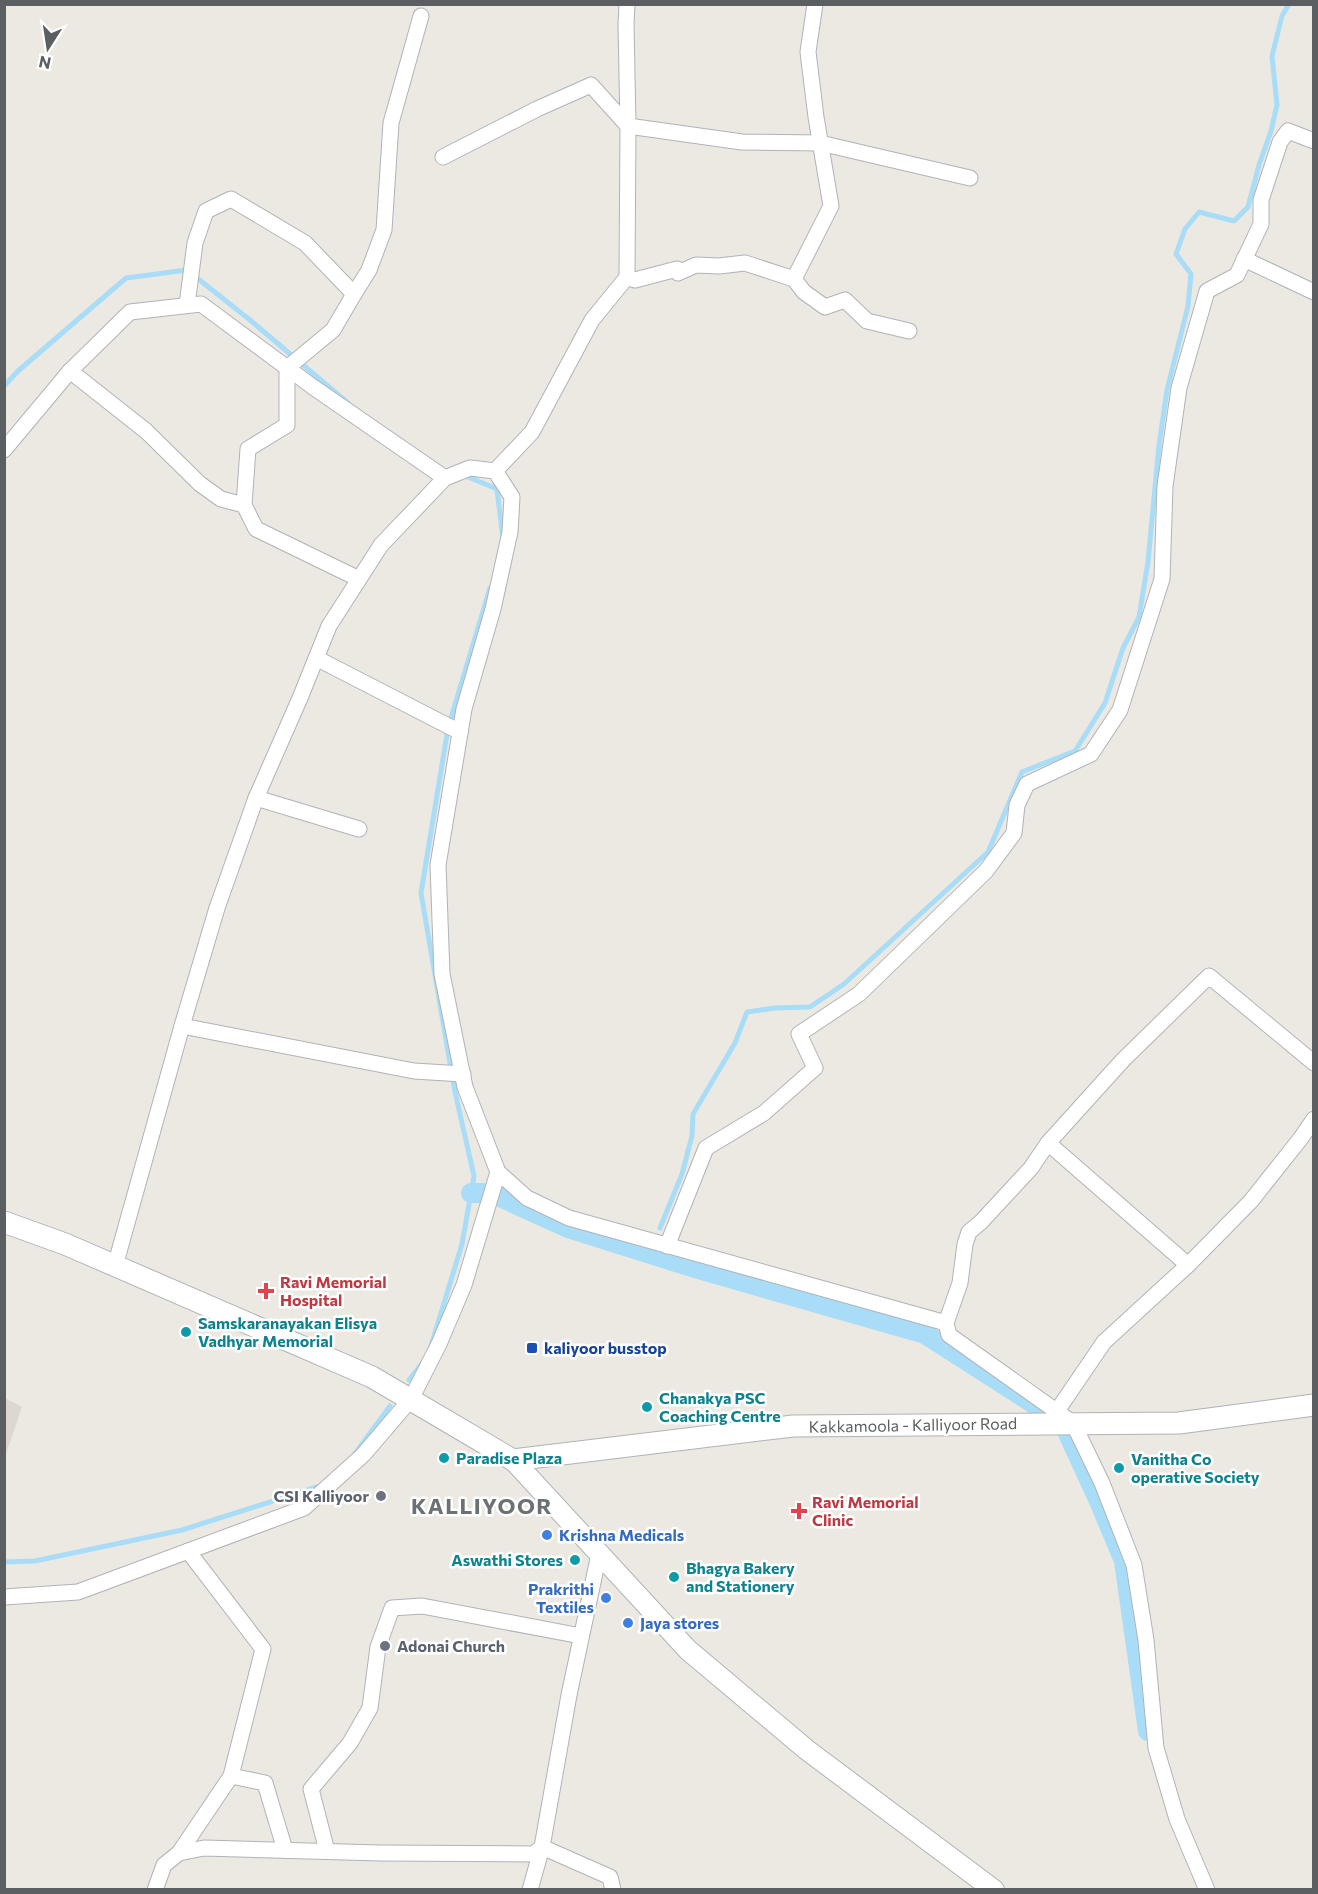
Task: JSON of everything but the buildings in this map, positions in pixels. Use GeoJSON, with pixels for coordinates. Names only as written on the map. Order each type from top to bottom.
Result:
{"type":"FeatureCollection","features":[{"type":"Feature","properties":{"kind":"main road"},"geometry":{"type":"LineString","coordinates":[[4,1222],[65,1244],[372,1377],[513,1460]]}},
{"type":"Feature","properties":{"kind":"main road","name":"Kakkamoola - Kalliyoor Road"},"geometry":{"type":"LineString","coordinates":[[513,1460],[792,1426],[1065,1417],[1179,1423],[1314,1405]]}},
{"type":"Feature","properties":{"kind":"street"},"geometry":{"type":"LineString","coordinates":[[495,471],[531,432],[592,320],[627,277],[627,4]]}},
{"type":"Feature","properties":{"kind":"street"},"geometry":{"type":"LineString","coordinates":[[794,279],[831,206],[808,52],[815,4]]}},
{"type":"Feature","properties":{"kind":"street"},"geometry":{"type":"LineString","coordinates":[[287,367],[333,330],[369,270],[384,230],[391,123],[421,16]]}},
{"type":"Feature","properties":{"kind":"street"},"geometry":{"type":"LineString","coordinates":[[443,158],[537,109],[591,85],[628,126],[742,142],[820,143],[970,178]]}},
{"type":"Feature","properties":{"kind":"street"},"geometry":{"type":"LineString","coordinates":[[667,1246],[706,1148],[764,1113],[814,1068],[799,1034],[860,994],[986,871],[1014,833],[1017,805],[1026,784],[1091,754],[1120,710],[1162,579],[1165,486],[1179,388],[1207,291],[1237,275],[1261,224],[1261,200],[1280,142],[1288,131],[1314,141]]}},
{"type":"Feature","properties":{"kind":"street"},"geometry":{"type":"LineString","coordinates":[[187,305],[195,243],[206,211],[231,199],[305,243],[354,294]]}},
{"type":"Feature","properties":{"kind":"street"},"geometry":{"type":"LineString","coordinates":[[1244,259],[1314,292]]}},
{"type":"Feature","properties":{"kind":"street"},"geometry":{"type":"LineString","coordinates":[[627,277],[635,280],[677,269],[678,273],[696,265],[719,266],[745,263],[794,279],[804,292],[825,307],[845,300],[867,321],[909,331]]}},
{"type":"Feature","properties":{"kind":"street"},"geometry":{"type":"LineString","coordinates":[[4,450],[70,371],[130,312],[201,304],[445,478]]}},
{"type":"Feature","properties":{"kind":"street"},"geometry":{"type":"LineString","coordinates":[[287,367],[287,425],[248,449],[244,505],[256,529],[359,579]]}},
{"type":"Feature","properties":{"kind":"street"},"geometry":{"type":"LineString","coordinates":[[70,371],[146,431],[200,484],[221,499],[244,505]]}},
{"type":"Feature","properties":{"kind":"street"},"geometry":{"type":"LineString","coordinates":[[116,1266],[217,908],[256,798],[329,626],[381,545],[445,478],[470,468],[495,471],[512,497],[510,532],[493,609],[464,710],[438,865],[442,974],[465,1087],[498,1172],[527,1198],[569,1218],[946,1323]]}},
{"type":"Feature","properties":{"kind":"street"},"geometry":{"type":"LineString","coordinates":[[316,658],[460,731]]}},
{"type":"Feature","properties":{"kind":"street"},"geometry":{"type":"LineString","coordinates":[[256,798],[359,829]]}},
{"type":"Feature","properties":{"kind":"street"},"geometry":{"type":"LineString","coordinates":[[1207,1890],[1177,1819],[1156,1748],[1146,1640],[1134,1565],[1102,1483],[1065,1417],[949,1335],[946,1323],[960,1282],[964,1244],[969,1232],[1031,1168],[1048,1143],[1123,1060],[1209,976],[1314,1063]]}},
{"type":"Feature","properties":{"kind":"street"},"geometry":{"type":"LineString","coordinates":[[182,1026],[404,1069],[462,1074]]}},
{"type":"Feature","properties":{"kind":"street"},"geometry":{"type":"LineString","coordinates":[[1065,1417],[1104,1342],[1188,1265],[1251,1201],[1314,1119]]}},
{"type":"Feature","properties":{"kind":"street"},"geometry":{"type":"LineString","coordinates":[[1048,1143],[1188,1265]]}},
{"type":"Feature","properties":{"kind":"street"},"geometry":{"type":"LineString","coordinates":[[4,1597],[78,1592],[304,1508],[363,1455],[411,1400],[439,1344],[464,1285],[498,1172]]}},
{"type":"Feature","properties":{"kind":"street"},"geometry":{"type":"LineString","coordinates":[[513,1460],[697,1658],[807,1750],[994,1890]]}},
{"type":"Feature","properties":{"kind":"street"},"geometry":{"type":"LineString","coordinates":[[155,1890],[164,1864],[179,1853],[231,1776],[263,1649],[188,1551]]}},
{"type":"Feature","properties":{"kind":"street"},"geometry":{"type":"LineString","coordinates":[[531,1890],[542,1846],[580,1636],[599,1554]]}},
{"type":"Feature","properties":{"kind":"street"},"geometry":{"type":"LineString","coordinates":[[327,1851],[311,1789],[350,1743],[370,1708],[378,1647],[392,1608],[422,1606],[580,1636]]}},
{"type":"Feature","properties":{"kind":"street"},"geometry":{"type":"LineString","coordinates":[[231,1776],[265,1783],[285,1850]]}},
{"type":"Feature","properties":{"kind":"street"},"geometry":{"type":"LineString","coordinates":[[179,1853],[204,1848],[534,1854],[542,1846]]}},
{"type":"Feature","properties":{"kind":"street"},"geometry":{"type":"LineString","coordinates":[[542,1846],[610,1877],[613,1890]]}},
{"type":"Feature","properties":{"kind":"shaded area"},"geometry":{"type":"Polygon","coordinates":[[[5,1398],[22,1407],[5,1457],[5,1398]]]}},
{"type":"Feature","properties":{"kind":"waterway"},"geometry":{"type":"LineString","coordinates":[[660,1228],[682,1174],[692,1136],[693,1114],[735,1043],[747,1012],[810,1007],[844,984],[988,852],[1022,772],[1075,751],[1105,703],[1123,648],[1139,617],[1148,562],[1159,445],[1167,390],[1188,306],[1191,274],[1176,254],[1185,229],[1199,212],[1234,221],[1248,207],[1277,105],[1272,56],[1282,16],[1289,4]]}},
{"type":"Feature","properties":{"kind":"waterway"},"geometry":{"type":"LineString","coordinates":[[4,386],[18,371],[126,278],[187,270],[348,403]]}},
{"type":"Feature","properties":{"kind":"waterway"},"geometry":{"type":"LineString","coordinates":[[461,474],[497,489],[503,539]]}},
{"type":"Feature","properties":{"kind":"waterway"},"geometry":{"type":"LineString","coordinates":[[431,1346],[462,1244],[474,1176],[455,1092],[421,893],[448,728],[490,588]]}},
{"type":"Feature","properties":{"kind":"waterway"},"geometry":{"type":"LineString","coordinates":[[471,1193],[483,1193]]}},
{"type":"Feature","properties":{"kind":"waterway"},"geometry":{"type":"LineString","coordinates":[[500,1197],[568,1228],[698,1269],[925,1334],[1059,1420]]}},
{"type":"Feature","properties":{"kind":"waterway"},"geometry":{"type":"LineString","coordinates":[[409,1380],[423,1362]]}},
{"type":"Feature","properties":{"kind":"waterway"},"geometry":{"type":"LineString","coordinates":[[354,1455],[390,1406]]}},
{"type":"Feature","properties":{"kind":"waterway"},"geometry":{"type":"LineString","coordinates":[[1065,1427],[1124,1561],[1148,1731]]}},
{"type":"Feature","properties":{"kind":"waterway"},"geometry":{"type":"LineString","coordinates":[[4,1562],[35,1561],[182,1530],[320,1486]]}},
{"type":"Feature","properties":{"kind":"place","name":"Ravi Memorial Hospital"},"geometry":{"type":"Point","coordinates":[266,1291]}},
{"type":"Feature","properties":{"kind":"place","name":"Samskaranayakan Elisya Vadhyar Memorial"},"geometry":{"type":"Point","coordinates":[186,1332]}},
{"type":"Feature","properties":{"kind":"place","name":"kaliyoor busstop"},"geometry":{"type":"Point","coordinates":[532,1348]}},
{"type":"Feature","properties":{"kind":"place","name":"Chanakya PSC Coaching Centre"},"geometry":{"type":"Point","coordinates":[647,1407]}},
{"type":"Feature","properties":{"kind":"place","name":"Paradise Plaza"},"geometry":{"type":"Point","coordinates":[444,1458]}},
{"type":"Feature","properties":{"kind":"place","name":"Vanitha Co operative Society"},"geometry":{"type":"Point","coordinates":[1119,1468]}},
{"type":"Feature","properties":{"kind":"place","name":"CSI Kalliyoor"},"geometry":{"type":"Point","coordinates":[381,1496]}},
{"type":"Feature","properties":{"kind":"place","name":"Ravi Memorial Clinic"},"geometry":{"type":"Point","coordinates":[799,1511]}},
{"type":"Feature","properties":{"kind":"place","name":"Krishna Medicals"},"geometry":{"type":"Point","coordinates":[547,1535]}},
{"type":"Feature","properties":{"kind":"place","name":"Aswathi Stores"},"geometry":{"type":"Point","coordinates":[575,1560]}},
{"type":"Feature","properties":{"kind":"place","name":"Bhagya Bakery and Stationery"},"geometry":{"type":"Point","coordinates":[674,1577]}},
{"type":"Feature","properties":{"kind":"place","name":"Prakrithi Textiles"},"geometry":{"type":"Point","coordinates":[606,1598]}},
{"type":"Feature","properties":{"kind":"place","name":"Jaya stores"},"geometry":{"type":"Point","coordinates":[628,1623]}},
{"type":"Feature","properties":{"kind":"place","name":"Adonai Church"},"geometry":{"type":"Point","coordinates":[385,1646]}},
{"type":"Feature","properties":{"kind":"district","name":"KALLIYOOR"},"geometry":{"type":"Point","coordinates":[482,1506]}}]}
